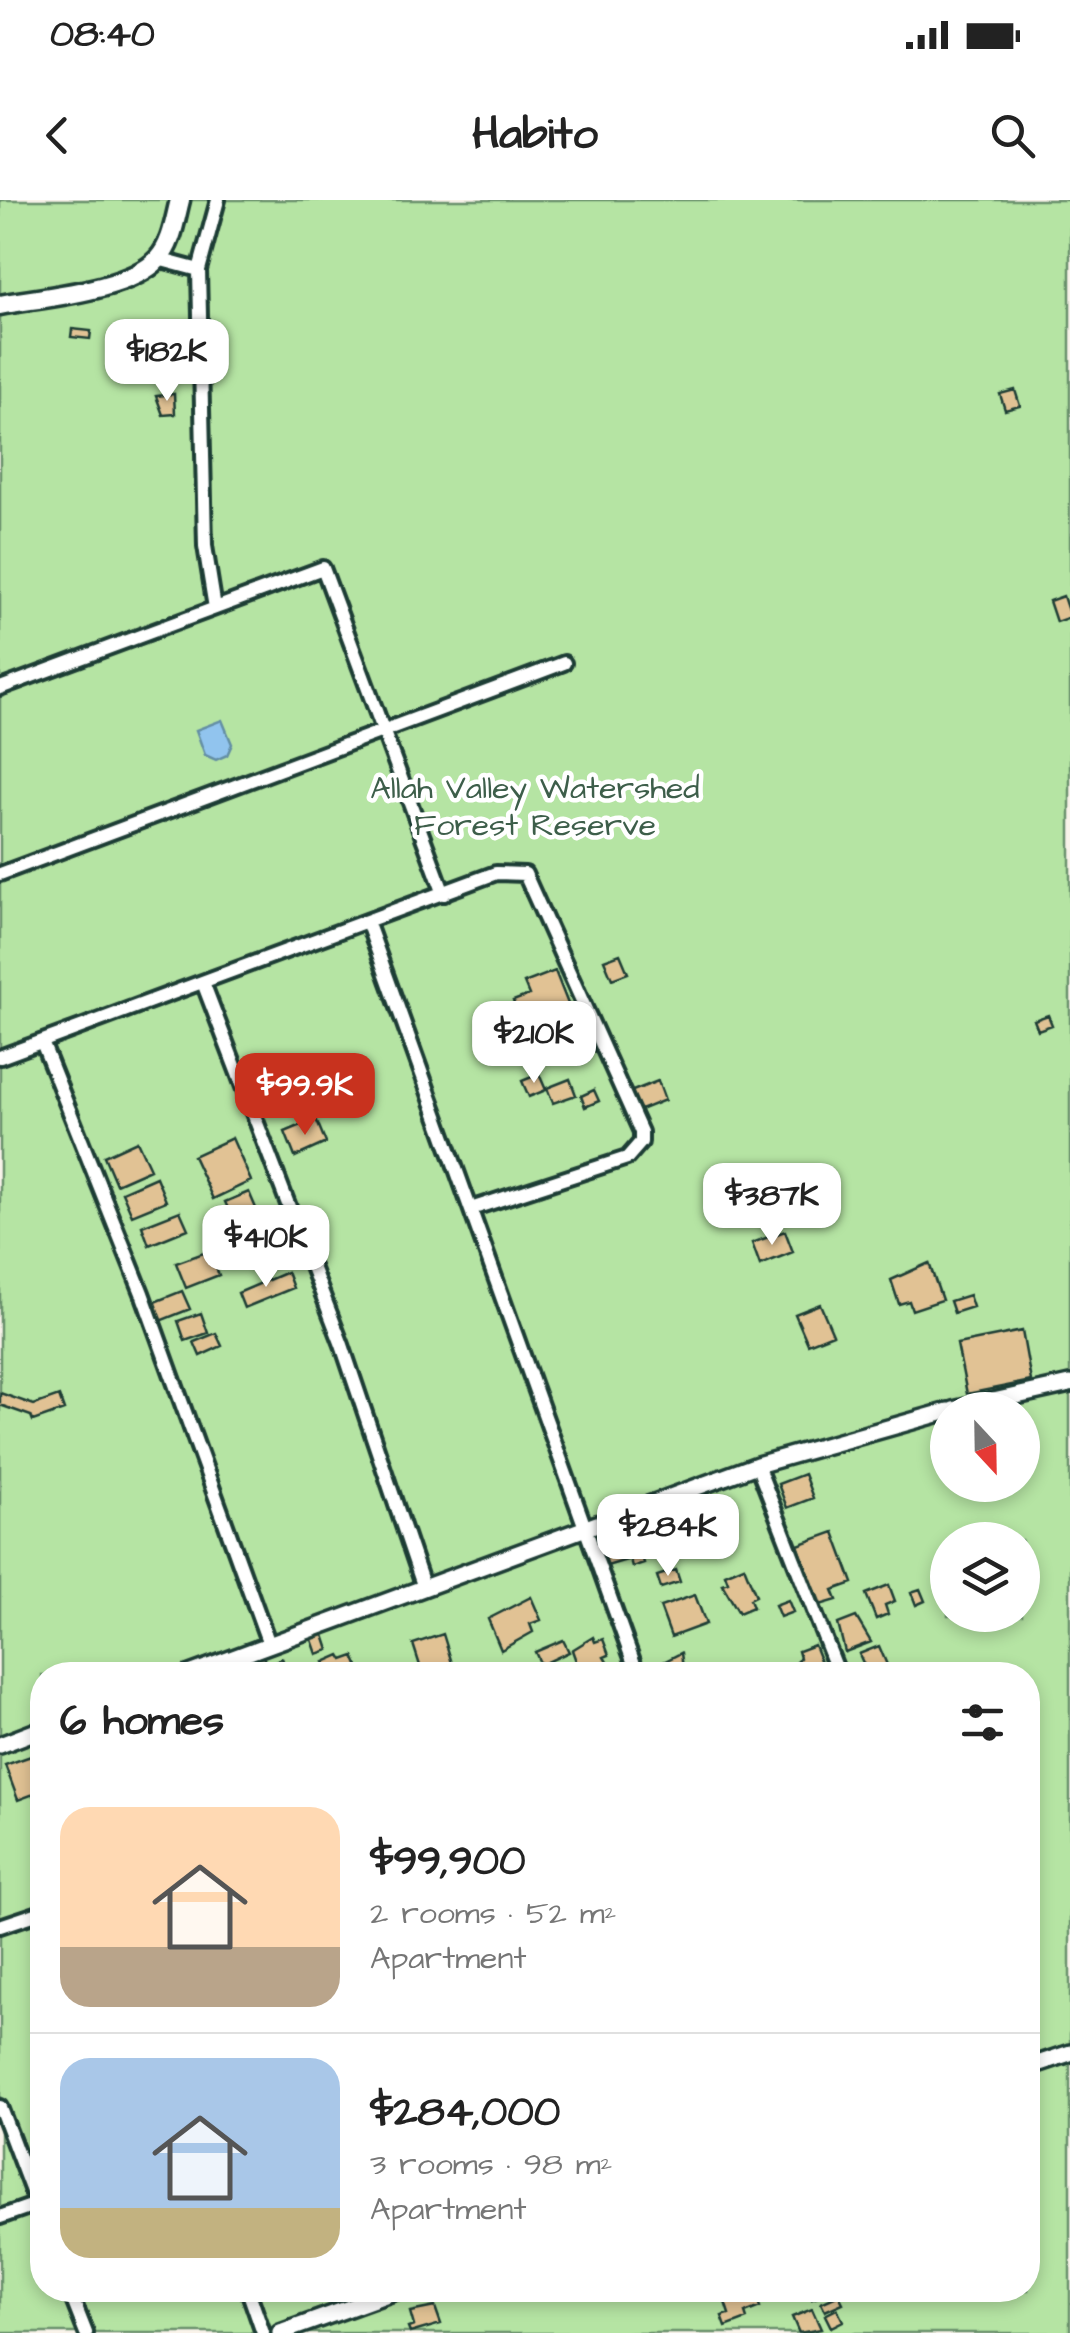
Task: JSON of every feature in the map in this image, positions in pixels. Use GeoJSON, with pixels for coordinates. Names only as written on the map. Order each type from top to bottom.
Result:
{"type":"FeatureCollection","features":[{"type":"Feature","properties":{"kind":"main road"},"geometry":{"type":"LineString","coordinates":[[0,305],[113,283],[158,259],[168,242],[180,200]]}},
{"type":"Feature","properties":{"kind":"street"},"geometry":{"type":"LineString","coordinates":[[216,608],[205,546],[199,270],[218,200]]}},
{"type":"Feature","properties":{"kind":"street"},"geometry":{"type":"LineString","coordinates":[[158,259],[199,270]]}},
{"type":"Feature","properties":{"kind":"street"},"geometry":{"type":"LineString","coordinates":[[0,688],[324,568],[444,894]]}},
{"type":"Feature","properties":{"kind":"street"},"geometry":{"type":"LineString","coordinates":[[0,874],[564,663]]}},
{"type":"Feature","properties":{"kind":"street"},"geometry":{"type":"LineString","coordinates":[[0,1057],[204,985],[496,874],[525,874],[532,882],[640,1132],[636,1152],[627,1158],[474,1208]]}},
{"type":"Feature","properties":{"kind":"street"},"geometry":{"type":"LineString","coordinates":[[368,924],[474,1208],[633,1662]]}},
{"type":"Feature","properties":{"kind":"street"},"geometry":{"type":"LineString","coordinates":[[204,985],[342,1344],[423,1585]]}},
{"type":"Feature","properties":{"kind":"street"},"geometry":{"type":"LineString","coordinates":[[42,1042],[142,1293],[269,1644]]}},
{"type":"Feature","properties":{"kind":"street"},"geometry":{"type":"LineString","coordinates":[[1034,1392],[1070,1384]]}},
{"type":"Feature","properties":{"kind":"street"},"geometry":{"type":"LineString","coordinates":[[221,1662],[757,1465],[930,1417]]}},
{"type":"Feature","properties":{"kind":"street"},"geometry":{"type":"LineString","coordinates":[[757,1465],[834,1662]]}},
{"type":"Feature","properties":{"kind":"street"},"geometry":{"type":"LineString","coordinates":[[0,1745],[30,1734]]}},
{"type":"Feature","properties":{"kind":"street"},"geometry":{"type":"LineString","coordinates":[[0,1926],[30,1916]]}},
{"type":"Feature","properties":{"kind":"street"},"geometry":{"type":"LineString","coordinates":[[1040,2063],[1070,2052]]}},
{"type":"Feature","properties":{"kind":"street"},"geometry":{"type":"LineString","coordinates":[[0,2108],[30,2186]]}},
{"type":"Feature","properties":{"kind":"street"},"geometry":{"type":"LineString","coordinates":[[0,2218],[30,2207]]}},
{"type":"Feature","properties":{"kind":"street"},"geometry":{"type":"LineString","coordinates":[[74,2302],[86,2333]]}},
{"type":"Feature","properties":{"kind":"street"},"geometry":{"type":"LineString","coordinates":[[252,2302],[264,2333]]}},
{"type":"Feature","properties":{"kind":"street"},"geometry":{"type":"LineString","coordinates":[[280,2333],[366,2302]]}},
{"type":"Feature","properties":{"kind":"green space","name":"Allah Valley Watershed Forest Reserve"},"geometry":{"type":"Polygon","coordinates":[[[0,200],[1070,200],[1070,2333],[0,2333],[0,200]]]}},
{"type":"Feature","properties":{"kind":"water"},"geometry":{"type":"Polygon","coordinates":[[[222,720],[232,744],[227,755],[216,760],[205,755],[196,730],[222,720]]]}},
{"type":"Feature","properties":{"kind":"building"},"geometry":{"type":"Polygon","coordinates":[[[72,329],[91,331],[90,339],[71,337],[72,329]]]}},
{"type":"Feature","properties":{"kind":"building"},"geometry":{"type":"Polygon","coordinates":[[[173,368],[187,368],[187,377],[173,377],[173,368]]]}},
{"type":"Feature","properties":{"kind":"building"},"geometry":{"type":"Polygon","coordinates":[[[1015,390],[1020,406],[1005,410],[1000,394],[1015,390]]]}},
{"type":"Feature","properties":{"kind":"building"},"geometry":{"type":"Polygon","coordinates":[[[174,394],[175,414],[163,415],[156,396],[174,394]]]}},
{"type":"Feature","properties":{"kind":"building"},"geometry":{"type":"Polygon","coordinates":[[[1063,596],[1070,617],[1056,622],[1049,601],[1063,596]]]}},
{"type":"Feature","properties":{"kind":"building"},"geometry":{"type":"Polygon","coordinates":[[[620,954],[628,973],[612,979],[604,960],[620,954]]]}},
{"type":"Feature","properties":{"kind":"building"},"geometry":{"type":"Polygon","coordinates":[[[555,971],[568,1004],[557,1008],[560,1017],[522,1025],[513,1001],[529,995],[524,983],[555,971]]]}},
{"type":"Feature","properties":{"kind":"building"},"geometry":{"type":"Polygon","coordinates":[[[1048,1015],[1052,1025],[1038,1030],[1034,1020],[1048,1015]]]}},
{"type":"Feature","properties":{"kind":"building"},"geometry":{"type":"Polygon","coordinates":[[[539,1074],[546,1090],[529,1097],[522,1081],[539,1074]]]}},
{"type":"Feature","properties":{"kind":"building"},"geometry":{"type":"Polygon","coordinates":[[[570,1079],[576,1095],[553,1103],[547,1088],[570,1079]]]}},
{"type":"Feature","properties":{"kind":"building"},"geometry":{"type":"Polygon","coordinates":[[[658,1081],[665,1100],[638,1111],[630,1092],[658,1081]]]}},
{"type":"Feature","properties":{"kind":"building"},"geometry":{"type":"Polygon","coordinates":[[[594,1090],[599,1101],[585,1107],[581,1096],[594,1090]]]}},
{"type":"Feature","properties":{"kind":"building"},"geometry":{"type":"Polygon","coordinates":[[[316,1119],[326,1143],[295,1157],[285,1132],[316,1119]]]}},
{"type":"Feature","properties":{"kind":"building"},"geometry":{"type":"Polygon","coordinates":[[[232,1138],[251,1181],[213,1199],[193,1156],[232,1138]]]}},
{"type":"Feature","properties":{"kind":"building"},"geometry":{"type":"Polygon","coordinates":[[[137,1141],[150,1169],[116,1184],[104,1156],[137,1141]]]}},
{"type":"Feature","properties":{"kind":"building"},"geometry":{"type":"Polygon","coordinates":[[[156,1177],[166,1201],[132,1215],[122,1192],[156,1177]]]}},
{"type":"Feature","properties":{"kind":"building"},"geometry":{"type":"Polygon","coordinates":[[[249,1192],[261,1220],[238,1230],[225,1202],[249,1192]]]}},
{"type":"Feature","properties":{"kind":"building"},"geometry":{"type":"Polygon","coordinates":[[[180,1211],[188,1229],[149,1245],[142,1226],[180,1211]]]}},
{"type":"Feature","properties":{"kind":"building"},"geometry":{"type":"Polygon","coordinates":[[[785,1231],[793,1252],[760,1265],[752,1243],[785,1231]]]}},
{"type":"Feature","properties":{"kind":"building"},"geometry":{"type":"Polygon","coordinates":[[[209,1251],[219,1275],[186,1288],[176,1263],[209,1251]]]}},
{"type":"Feature","properties":{"kind":"building"},"geometry":{"type":"Polygon","coordinates":[[[929,1263],[942,1300],[912,1310],[909,1301],[899,1304],[891,1280],[929,1263]]]}},
{"type":"Feature","properties":{"kind":"building"},"geometry":{"type":"Polygon","coordinates":[[[287,1272],[293,1288],[244,1308],[238,1293],[287,1272]]]}},
{"type":"Feature","properties":{"kind":"building"},"geometry":{"type":"Polygon","coordinates":[[[182,1291],[190,1309],[160,1321],[152,1303],[182,1291]]]}},
{"type":"Feature","properties":{"kind":"building"},"geometry":{"type":"Polygon","coordinates":[[[969,1295],[973,1307],[954,1313],[950,1301],[969,1295]]]}},
{"type":"Feature","properties":{"kind":"building"},"geometry":{"type":"Polygon","coordinates":[[[820,1304],[833,1334],[808,1344],[795,1314],[820,1304]]]}},
{"type":"Feature","properties":{"kind":"building"},"geometry":{"type":"Polygon","coordinates":[[[201,1313],[208,1333],[185,1341],[178,1321],[201,1313]]]}},
{"type":"Feature","properties":{"kind":"building"},"geometry":{"type":"Polygon","coordinates":[[[1022,1331],[1031,1381],[967,1392],[957,1344],[1022,1331]]]}},
{"type":"Feature","properties":{"kind":"building"},"geometry":{"type":"Polygon","coordinates":[[[216,1333],[222,1346],[200,1356],[194,1342],[216,1333]]]}},
{"type":"Feature","properties":{"kind":"building"},"geometry":{"type":"Polygon","coordinates":[[[0,1393],[34,1405],[59,1396],[64,1410],[33,1421],[31,1416],[0,1405],[0,1393]]]}},
{"type":"Feature","properties":{"kind":"building"},"geometry":{"type":"Polygon","coordinates":[[[804,1474],[813,1498],[787,1508],[778,1484],[804,1474]]]}},
{"type":"Feature","properties":{"kind":"building"},"geometry":{"type":"Polygon","coordinates":[[[834,1532],[853,1583],[833,1590],[837,1600],[820,1605],[798,1545],[834,1532]]]}},
{"type":"Feature","properties":{"kind":"building"},"geometry":{"type":"Polygon","coordinates":[[[636,1539],[644,1563],[632,1567],[630,1559],[607,1566],[602,1549],[636,1539]]]}},
{"type":"Feature","properties":{"kind":"building"},"geometry":{"type":"Polygon","coordinates":[[[744,1566],[756,1596],[750,1599],[753,1607],[739,1613],[722,1584],[728,1582],[725,1574],[744,1566]]]}},
{"type":"Feature","properties":{"kind":"building"},"geometry":{"type":"Polygon","coordinates":[[[676,1570],[680,1582],[661,1588],[657,1576],[676,1570]]]}},
{"type":"Feature","properties":{"kind":"building"},"geometry":{"type":"Polygon","coordinates":[[[889,1585],[895,1601],[885,1605],[888,1614],[876,1619],[866,1594],[889,1585]]]}},
{"type":"Feature","properties":{"kind":"building"},"geometry":{"type":"Polygon","coordinates":[[[920,1589],[925,1601],[916,1605],[911,1592],[920,1589]]]}},
{"type":"Feature","properties":{"kind":"building"},"geometry":{"type":"Polygon","coordinates":[[[695,1595],[706,1624],[671,1637],[660,1607],[695,1595]]]}},
{"type":"Feature","properties":{"kind":"building"},"geometry":{"type":"Polygon","coordinates":[[[531,1597],[541,1620],[530,1624],[533,1632],[501,1650],[488,1619],[531,1597]]]}},
{"type":"Feature","properties":{"kind":"building"},"geometry":{"type":"Polygon","coordinates":[[[788,1600],[793,1612],[780,1617],[775,1605],[788,1600]]]}},
{"type":"Feature","properties":{"kind":"building"},"geometry":{"type":"Polygon","coordinates":[[[856,1617],[871,1642],[845,1652],[838,1624],[856,1617]]]}},
{"type":"Feature","properties":{"kind":"building"},"geometry":{"type":"Polygon","coordinates":[[[323,1632],[329,1650],[317,1654],[311,1637],[323,1632]]]}},
{"type":"Feature","properties":{"kind":"building"},"geometry":{"type":"Polygon","coordinates":[[[443,1634],[452,1662],[419,1662],[413,1644],[443,1634]]]}},
{"type":"Feature","properties":{"kind":"building"},"geometry":{"type":"Polygon","coordinates":[[[593,1637],[595,1642],[603,1639],[609,1655],[604,1657],[607,1662],[576,1662],[572,1650],[593,1637]]]}},
{"type":"Feature","properties":{"kind":"building"},"geometry":{"type":"Polygon","coordinates":[[[563,1640],[569,1652],[540,1662],[535,1652],[563,1640]]]}},
{"type":"Feature","properties":{"kind":"building"},"geometry":{"type":"Polygon","coordinates":[[[814,1645],[821,1662],[796,1662],[800,1658],[798,1651],[814,1645]]]}},
{"type":"Feature","properties":{"kind":"building"},"geometry":{"type":"Polygon","coordinates":[[[879,1646],[886,1662],[863,1662],[859,1654],[879,1646]]]}},
{"type":"Feature","properties":{"kind":"building"},"geometry":{"type":"Polygon","coordinates":[[[681,1653],[682,1662],[664,1662],[681,1653]]]}},
{"type":"Feature","properties":{"kind":"building"},"geometry":{"type":"Polygon","coordinates":[[[340,1655],[343,1660],[354,1656],[357,1662],[324,1662],[340,1655]]]}},
{"type":"Feature","properties":{"kind":"building"},"geometry":{"type":"Polygon","coordinates":[[[30,1756],[30,1796],[18,1800],[5,1765],[30,1756]]]}},
{"type":"Feature","properties":{"kind":"building"},"geometry":{"type":"Polygon","coordinates":[[[725,2302],[758,2302],[760,2307],[745,2313],[747,2319],[726,2327],[722,2316],[729,2314],[725,2302]]]}},
{"type":"Feature","properties":{"kind":"building"},"geometry":{"type":"Polygon","coordinates":[[[842,2302],[843,2303],[825,2311],[821,2303],[842,2302]]]}},
{"type":"Feature","properties":{"kind":"building"},"geometry":{"type":"Polygon","coordinates":[[[435,2307],[441,2324],[410,2333],[408,2328],[414,2326],[410,2312],[435,2307]]]}},
{"type":"Feature","properties":{"kind":"building"},"geometry":{"type":"Polygon","coordinates":[[[812,2309],[821,2329],[799,2333],[792,2317],[812,2309]]]}},
{"type":"Feature","properties":{"kind":"building"},"geometry":{"type":"Polygon","coordinates":[[[837,2309],[843,2321],[831,2327],[825,2315],[837,2309]]]}}]}
